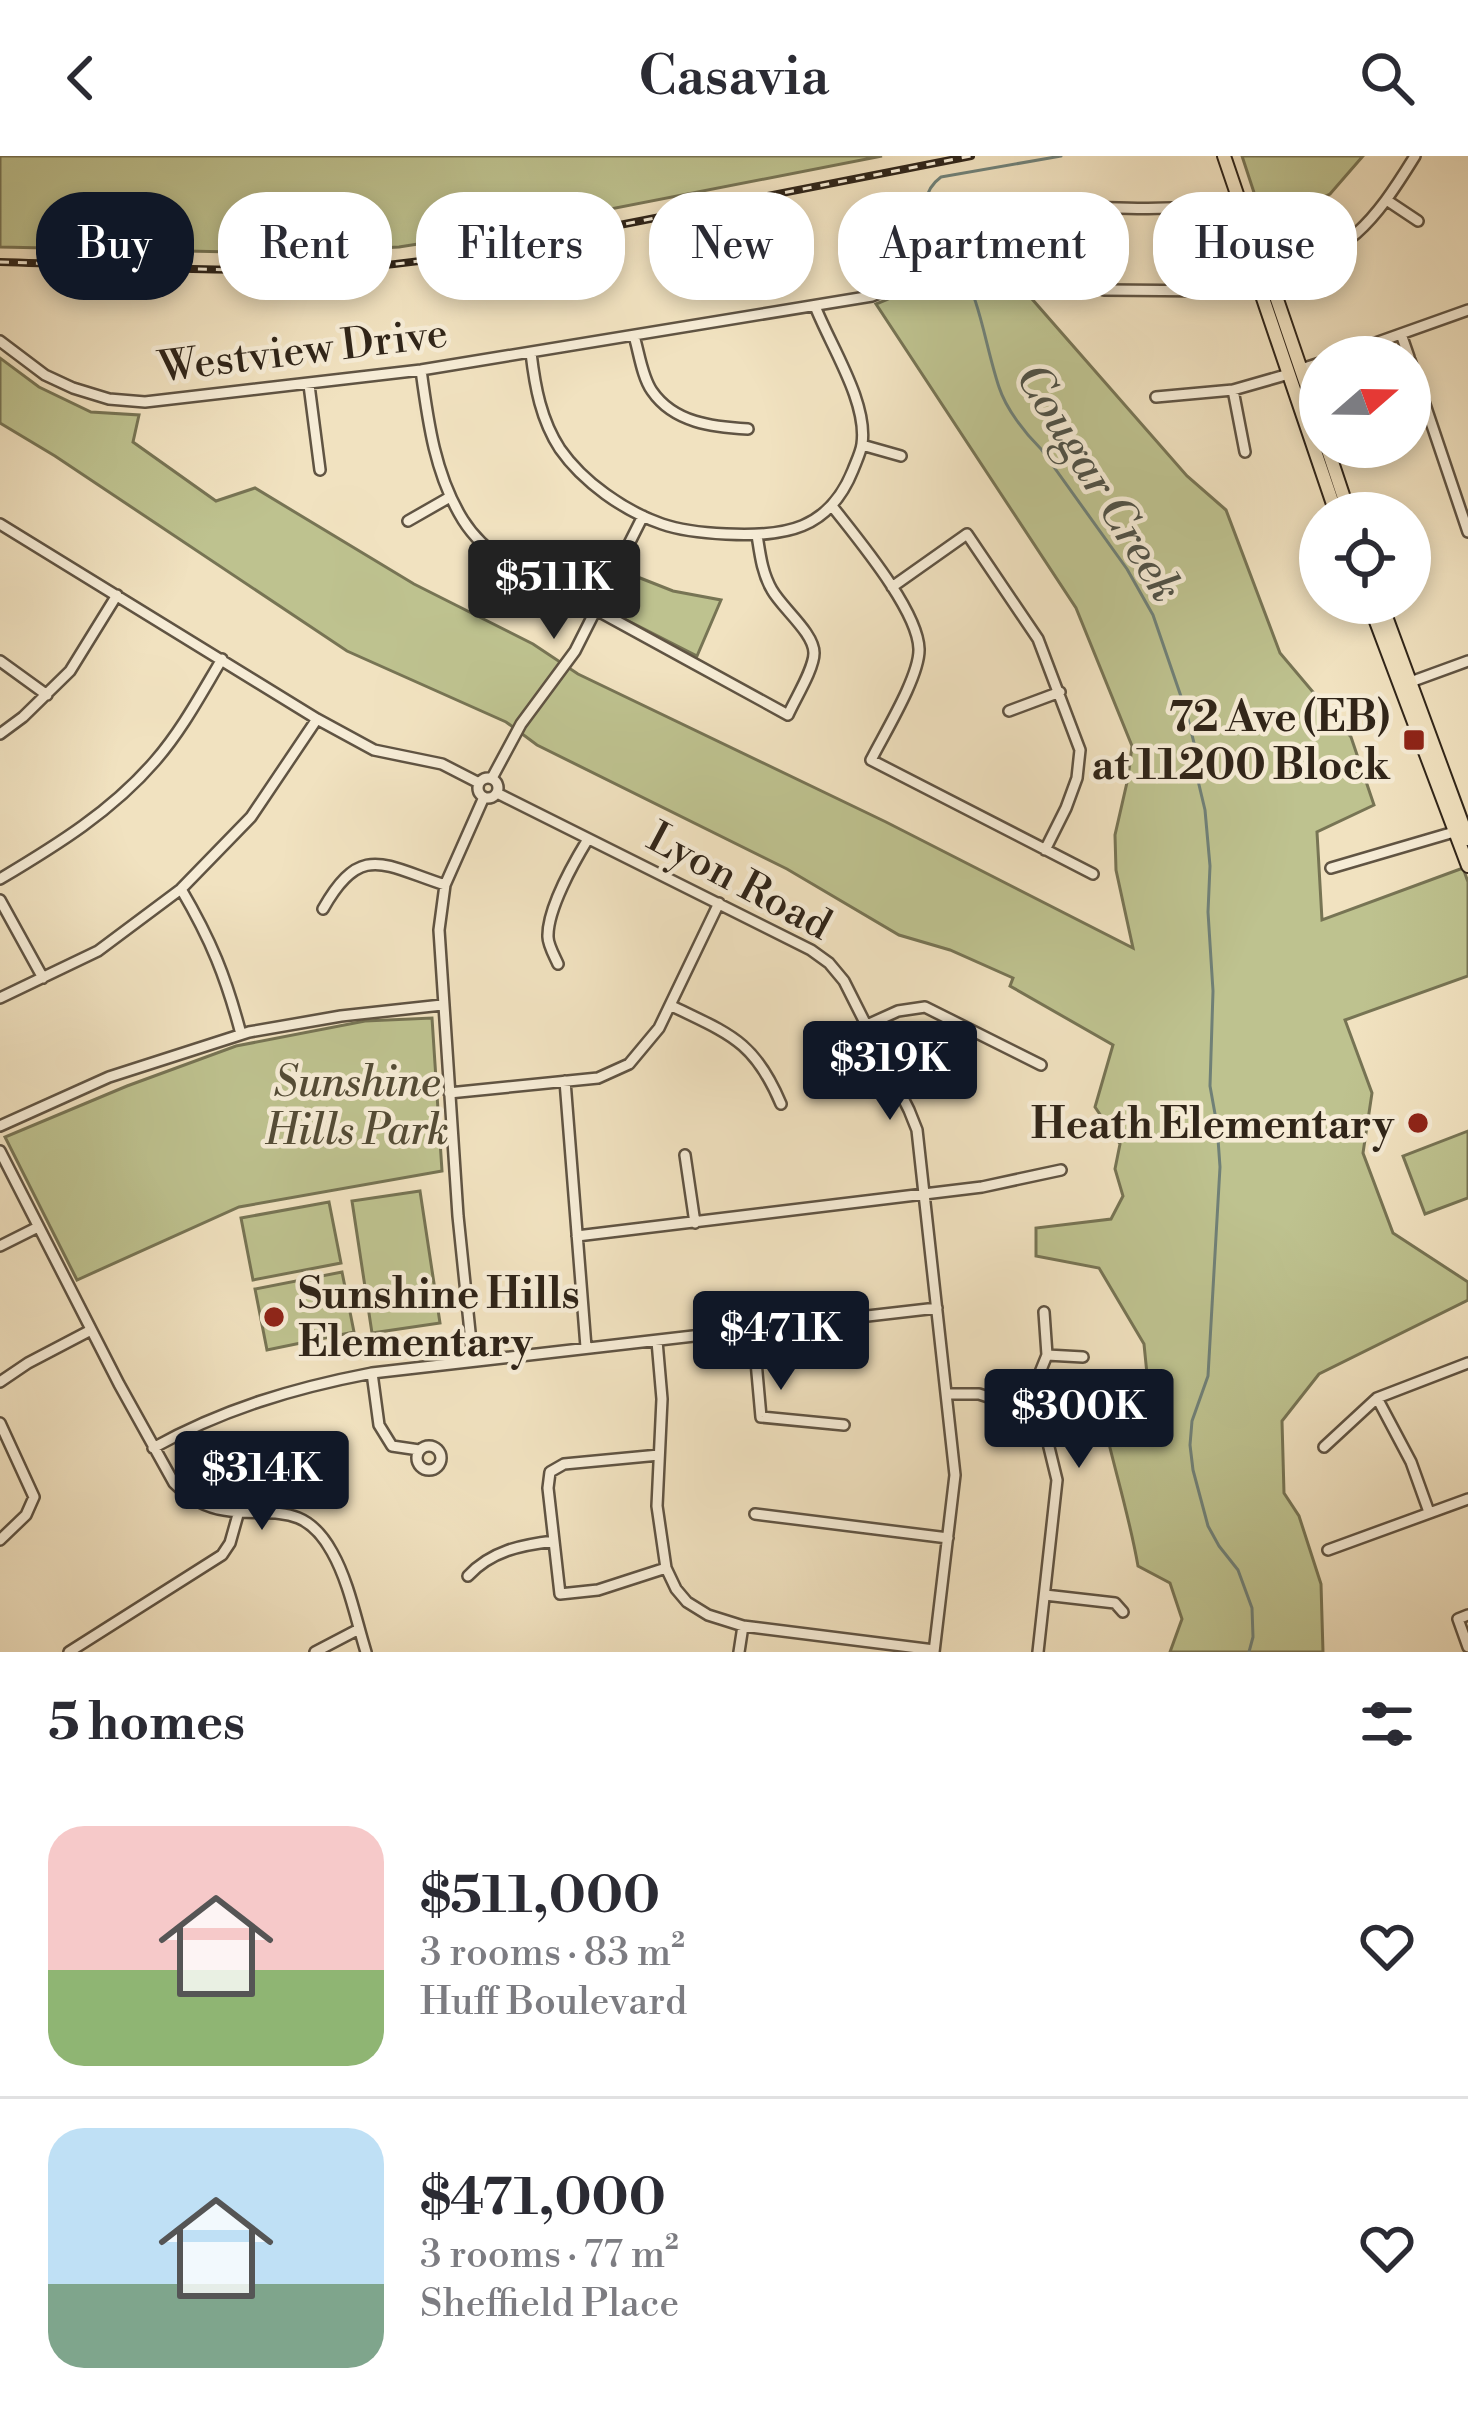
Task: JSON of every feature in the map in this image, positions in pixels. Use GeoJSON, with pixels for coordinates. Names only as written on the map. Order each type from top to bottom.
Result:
{"type":"FeatureCollection","features":[{"type":"Feature","properties":{"kind":"main road"},"geometry":{"type":"LineString","coordinates":[[1224,156],[1236,192]]}},
{"type":"Feature","properties":{"kind":"main road"},"geometry":{"type":"LineString","coordinates":[[1270,300],[1330,492]]}},
{"type":"Feature","properties":{"kind":"main road"},"geometry":{"type":"LineString","coordinates":[[1295,372],[1299,380]]}},
{"type":"Feature","properties":{"kind":"main road"},"geometry":{"type":"LineString","coordinates":[[1378,624],[1468,839]]}},
{"type":"Feature","properties":{"kind":"main road"},"geometry":{"type":"LineString","coordinates":[[1387,624],[1468,866]]}},
{"type":"Feature","properties":{"kind":"street"},"geometry":{"type":"LineString","coordinates":[[1357,233],[1388,201],[1415,156]]}},
{"type":"Feature","properties":{"kind":"street"},"geometry":{"type":"LineString","coordinates":[[1388,201],[1418,221]]}},
{"type":"Feature","properties":{"kind":"street","name":"Westview Drive"},"geometry":{"type":"LineString","coordinates":[[0,341],[45,375],[110,400],[187,399],[421,370],[874,295],[912,278],[970,231],[986,210],[1001,202],[1153,209]]}},
{"type":"Feature","properties":{"kind":"street"},"geometry":{"type":"LineString","coordinates":[[531,353],[540,406],[561,450],[578,470],[621,503],[666,526],[697,532],[789,532],[832,506],[846,487],[862,445],[860,410],[815,306]]}},
{"type":"Feature","properties":{"kind":"street"},"geometry":{"type":"LineString","coordinates":[[1395,336],[1468,310]]}},
{"type":"Feature","properties":{"kind":"street"},"geometry":{"type":"LineString","coordinates":[[634,336],[650,389],[675,413],[710,426],[748,429]]}},
{"type":"Feature","properties":{"kind":"street"},"geometry":{"type":"LineString","coordinates":[[421,370],[429,428],[450,497],[466,525],[496,554],[788,715],[814,658],[814,647],[769,585],[757,535]]}},
{"type":"Feature","properties":{"kind":"street"},"geometry":{"type":"LineString","coordinates":[[1156,397],[1233,390],[1299,371]]}},
{"type":"Feature","properties":{"kind":"street"},"geometry":{"type":"LineString","coordinates":[[309,385],[320,470]]}},
{"type":"Feature","properties":{"kind":"street"},"geometry":{"type":"LineString","coordinates":[[1233,390],[1245,452]]}},
{"type":"Feature","properties":{"kind":"street"},"geometry":{"type":"LineString","coordinates":[[1431,424],[1468,532]]}},
{"type":"Feature","properties":{"kind":"street"},"geometry":{"type":"LineString","coordinates":[[862,445],[901,456]]}},
{"type":"Feature","properties":{"kind":"street"},"geometry":{"type":"LineString","coordinates":[[407,521],[450,497]]}},
{"type":"Feature","properties":{"kind":"street"},"geometry":{"type":"LineString","coordinates":[[832,506],[892,587],[913,625],[919,649],[914,674],[871,760],[1093,874]]}},
{"type":"Feature","properties":{"kind":"street"},"geometry":{"type":"LineString","coordinates":[[492,778],[521,724],[575,651],[644,516]]}},
{"type":"Feature","properties":{"kind":"street"},"geometry":{"type":"LineString","coordinates":[[0,524],[374,750],[442,764],[479,783]]}},
{"type":"Feature","properties":{"kind":"street"},"geometry":{"type":"LineString","coordinates":[[892,587],[967,534],[1038,639],[1080,754],[1071,793],[1045,850]]}},
{"type":"Feature","properties":{"kind":"street"},"geometry":{"type":"LineString","coordinates":[[0,734],[70,670],[117,595]]}},
{"type":"Feature","properties":{"kind":"street"},"geometry":{"type":"LineString","coordinates":[[0,879],[88,824],[126,791],[157,759],[222,659]]}},
{"type":"Feature","properties":{"kind":"street"},"geometry":{"type":"LineString","coordinates":[[0,661],[47,695]]}},
{"type":"Feature","properties":{"kind":"street"},"geometry":{"type":"LineString","coordinates":[[1405,684],[1468,661]]}},
{"type":"Feature","properties":{"kind":"street"},"geometry":{"type":"LineString","coordinates":[[1009,711],[1060,692]]}},
{"type":"Feature","properties":{"kind":"street"},"geometry":{"type":"LineString","coordinates":[[0,998],[98,951],[181,890],[251,817],[317,719]]}},
{"type":"Feature","properties":{"kind":"street"},"geometry":{"type":"LineString","coordinates":[[492,778],[498,784],[497,793],[484,797],[479,783],[492,778]]}},
{"type":"Feature","properties":{"kind":"street","name":"Lyon Road"},"geometry":{"type":"LineString","coordinates":[[497,793],[811,950],[844,981],[867,1025],[916,1130],[956,1475],[934,1651]]}},
{"type":"Feature","properties":{"kind":"street"},"geometry":{"type":"LineString","coordinates":[[473,1360],[439,930],[445,885],[484,797]]}},
{"type":"Feature","properties":{"kind":"street"},"geometry":{"type":"LineString","coordinates":[[1331,868],[1454,832]]}},
{"type":"Feature","properties":{"kind":"street"},"geometry":{"type":"LineString","coordinates":[[558,964],[548,938],[555,908],[588,838]]}},
{"type":"Feature","properties":{"kind":"street"},"geometry":{"type":"LineString","coordinates":[[323,909],[339,882],[368,864],[386,865],[445,885]]}},
{"type":"Feature","properties":{"kind":"street"},"geometry":{"type":"LineString","coordinates":[[181,890],[225,974],[242,1034]]}},
{"type":"Feature","properties":{"kind":"street"},"geometry":{"type":"LineString","coordinates":[[0,901],[43,978]]}},
{"type":"Feature","properties":{"kind":"street"},"geometry":{"type":"LineString","coordinates":[[449,1093],[598,1078],[629,1064],[659,1028],[719,903]]}},
{"type":"Feature","properties":{"kind":"street"},"geometry":{"type":"LineString","coordinates":[[0,1126],[109,1077],[242,1034],[341,1016],[442,1005]]}},
{"type":"Feature","properties":{"kind":"street"},"geometry":{"type":"LineString","coordinates":[[670,1005],[747,1047],[770,1078],[781,1104]]}},
{"type":"Feature","properties":{"kind":"street"},"geometry":{"type":"LineString","coordinates":[[867,1025],[898,1011],[925,1007],[1041,1065]]}},
{"type":"Feature","properties":{"kind":"street"},"geometry":{"type":"LineString","coordinates":[[565,1081],[586,1347]]}},
{"type":"Feature","properties":{"kind":"street"},"geometry":{"type":"LineString","coordinates":[[0,1151],[174,1483],[208,1506],[277,1511],[319,1533],[334,1554],[366,1652]]}},
{"type":"Feature","properties":{"kind":"street"},"geometry":{"type":"LineString","coordinates":[[685,1155],[694,1223]]}},
{"type":"Feature","properties":{"kind":"street"},"geometry":{"type":"LineString","coordinates":[[577,1236],[982,1187],[1061,1169]]}},
{"type":"Feature","properties":{"kind":"street"},"geometry":{"type":"LineString","coordinates":[[0,1246],[38,1227]]}},
{"type":"Feature","properties":{"kind":"street"},"geometry":{"type":"LineString","coordinates":[[153,1448],[251,1402],[372,1372],[937,1308]]}},
{"type":"Feature","properties":{"kind":"street"},"geometry":{"type":"LineString","coordinates":[[1024,1412],[1047,1355],[1044,1312]]}},
{"type":"Feature","properties":{"kind":"street"},"geometry":{"type":"LineString","coordinates":[[752,1328],[761,1417],[844,1425]]}},
{"type":"Feature","properties":{"kind":"street"},"geometry":{"type":"LineString","coordinates":[[0,1382],[91,1330]]}},
{"type":"Feature","properties":{"kind":"street"},"geometry":{"type":"LineString","coordinates":[[657,1341],[662,1399],[657,1506],[666,1568],[687,1602],[708,1615],[743,1626],[934,1651]]}},
{"type":"Feature","properties":{"kind":"street"},"geometry":{"type":"LineString","coordinates":[[1047,1355],[1083,1357]]}},
{"type":"Feature","properties":{"kind":"street"},"geometry":{"type":"LineString","coordinates":[[1324,1447],[1377,1399],[1468,1363]]}},
{"type":"Feature","properties":{"kind":"street"},"geometry":{"type":"LineString","coordinates":[[372,1372],[379,1425],[392,1446],[419,1450]]}},
{"type":"Feature","properties":{"kind":"street"},"geometry":{"type":"LineString","coordinates":[[947,1394],[994,1397],[1024,1412],[1046,1439],[1057,1480],[1038,1652]]}},
{"type":"Feature","properties":{"kind":"street"},"geometry":{"type":"LineString","coordinates":[[1377,1399],[1411,1462],[1429,1512]]}},
{"type":"Feature","properties":{"kind":"street"},"geometry":{"type":"LineString","coordinates":[[0,1423],[34,1497],[26,1515],[0,1540]]}},
{"type":"Feature","properties":{"kind":"street"},"geometry":{"type":"LineString","coordinates":[[659,1455],[564,1464],[550,1472],[548,1488],[560,1594],[598,1590],[666,1568]]}},
{"type":"Feature","properties":{"kind":"street"},"geometry":{"type":"LineString","coordinates":[[1328,1550],[1468,1499]]}},
{"type":"Feature","properties":{"kind":"street"},"geometry":{"type":"LineString","coordinates":[[69,1652],[222,1555],[239,1511]]}},
{"type":"Feature","properties":{"kind":"street"},"geometry":{"type":"LineString","coordinates":[[755,1514],[948,1538]]}},
{"type":"Feature","properties":{"kind":"street"},"geometry":{"type":"LineString","coordinates":[[469,1576],[480,1564],[517,1546],[554,1541]]}},
{"type":"Feature","properties":{"kind":"street"},"geometry":{"type":"LineString","coordinates":[[1046,1595],[1115,1604],[1123,1612]]}},
{"type":"Feature","properties":{"kind":"street"},"geometry":{"type":"LineString","coordinates":[[1468,1615],[1457,1618],[1468,1647]]}},
{"type":"Feature","properties":{"kind":"street"},"geometry":{"type":"LineString","coordinates":[[739,1652],[743,1626]]}},
{"type":"Feature","properties":{"kind":"street"},"geometry":{"type":"LineString","coordinates":[[315,1652],[358,1629]]}},
{"type":"Feature","properties":{"kind":"street"},"geometry":{"type":"LineString","coordinates":[[841,1652],[843,1638]]}},
{"type":"Feature","properties":{"kind":"green space"},"geometry":{"type":"Polygon","coordinates":[[[0,156],[882,156],[698,192],[649,192],[649,202],[625,206],[625,192],[416,192],[416,244],[392,247],[392,192],[218,192],[218,252],[194,251],[194,192],[36,192],[36,248],[0,247],[0,156]]]}},
{"type":"Feature","properties":{"kind":"green space"},"geometry":{"type":"Polygon","coordinates":[[[1242,156],[1363,156],[1332,192],[1254,192],[1242,156]]]}},
{"type":"Feature","properties":{"kind":"green space"},"geometry":{"type":"Polygon","coordinates":[[[885,300],[1033,300],[1187,476],[1226,510],[1280,653],[1351,737],[1374,805],[1317,832],[1322,920],[1463,868],[1468,882],[1468,976],[1345,1020],[1372,1093],[1363,1153],[1393,1233],[1468,1282],[1468,1300],[1319,1374],[1282,1421],[1284,1493],[1299,1516],[1321,1584],[1323,1652],[1170,1652],[1182,1619],[1170,1583],[1138,1566],[1102,1414],[1147,1374],[1144,1344],[1099,1268],[1036,1256],[1036,1228],[1111,1219],[1123,1196],[1115,1169],[1120,1144],[1095,1107],[1113,1045],[1010,986],[1013,978],[950,950],[899,935],[787,869],[537,745],[506,722],[347,651],[0,423],[0,358],[39,387],[91,412],[139,415],[133,442],[216,501],[255,488],[414,584],[533,644],[578,674],[886,822],[1133,948],[1116,870],[1115,835],[1132,746],[1076,608],[876,304],[885,300]]]}},
{"type":"Feature","properties":{"kind":"green space"},"geometry":{"type":"Polygon","coordinates":[[[630,574],[673,591],[721,600],[697,656],[609,611],[630,574]]]}},
{"type":"Feature","properties":{"kind":"green space","name":"Sunshine Hills Park"},"geometry":{"type":"Polygon","coordinates":[[[432,1018],[442,1171],[239,1207],[77,1280],[5,1137],[236,1046],[365,1021],[432,1018]]]}},
{"type":"Feature","properties":{"kind":"green space"},"geometry":{"type":"Polygon","coordinates":[[[1468,1131],[1468,1198],[1425,1214],[1403,1156],[1468,1131]]]}},
{"type":"Feature","properties":{"kind":"green space"},"geometry":{"type":"Polygon","coordinates":[[[420,1191],[440,1323],[372,1333],[352,1201],[420,1191]]]}},
{"type":"Feature","properties":{"kind":"green space"},"geometry":{"type":"Polygon","coordinates":[[[329,1202],[341,1263],[253,1280],[241,1218],[329,1202]]]}},
{"type":"Feature","properties":{"kind":"green space"},"geometry":{"type":"Polygon","coordinates":[[[342,1272],[354,1332],[267,1350],[255,1289],[342,1272]]]}},
{"type":"Feature","properties":{"kind":"waterway","name":"Cougar Creek"},"geometry":{"type":"LineString","coordinates":[[929,192],[941,177],[1061,156]]}},
{"type":"Feature","properties":{"kind":"waterway","name":"Cougar Creek"},"geometry":{"type":"LineString","coordinates":[[974,300],[1006,404],[1127,569],[1153,615],[1195,747],[1210,866],[1210,1086],[1220,1167],[1208,1376],[1192,1421],[1190,1445],[1208,1526],[1238,1570],[1252,1608],[1249,1652]]}},
{"type":"Feature","properties":{"kind":"railway"},"geometry":{"type":"LineString","coordinates":[[0,262],[249,270],[394,264],[497,249],[971,156]]}},
{"type":"Feature","properties":{"kind":"place","name":"72 Ave (EB) at 11200 Block"},"geometry":{"type":"Point","coordinates":[1414,740]}},
{"type":"Feature","properties":{"kind":"place","name":"Heath Elementary"},"geometry":{"type":"Point","coordinates":[1418,1123]}},
{"type":"Feature","properties":{"kind":"place","name":"Sunshine Hills Elementary"},"geometry":{"type":"Point","coordinates":[274,1317]}}]}
